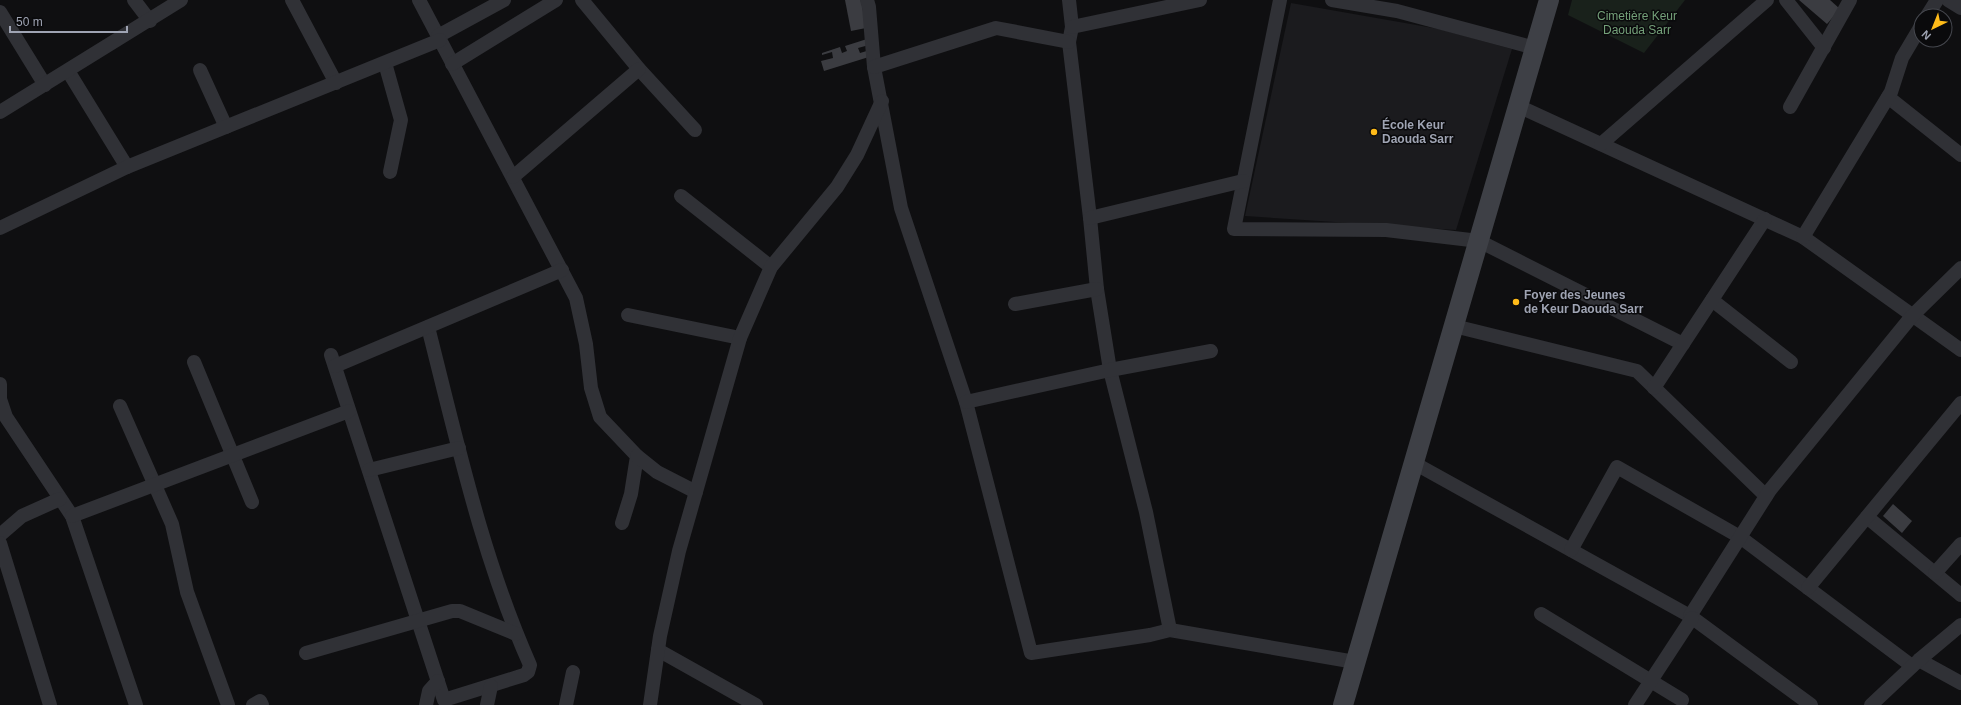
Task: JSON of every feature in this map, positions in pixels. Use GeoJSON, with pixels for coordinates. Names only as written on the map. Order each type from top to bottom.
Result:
{"type":"FeatureCollection","features":[{"type":"Feature","properties":{"kind":"street"},"geometry":{"type":"LineString","coordinates":[[134,0],[150,21]]}},
{"type":"Feature","properties":{"kind":"street"},"geometry":{"type":"LineString","coordinates":[[0,112],[150,21],[181,0]]}},
{"type":"Feature","properties":{"kind":"street"},"geometry":{"type":"LineString","coordinates":[[292,0],[336,82]]}},
{"type":"Feature","properties":{"kind":"street"},"geometry":{"type":"LineString","coordinates":[[419,0],[576,298],[586,344],[591,388],[600,417],[637,456],[658,472],[696,492]]}},
{"type":"Feature","properties":{"kind":"street"},"geometry":{"type":"LineString","coordinates":[[0,228],[127,167],[385,63],[439,38],[504,0]]}},
{"type":"Feature","properties":{"kind":"street"},"geometry":{"type":"LineString","coordinates":[[452,64],[556,0]]}},
{"type":"Feature","properties":{"kind":"street"},"geometry":{"type":"LineString","coordinates":[[582,0],[639,69],[695,130]]}},
{"type":"Feature","properties":{"kind":"street"},"geometry":{"type":"LineString","coordinates":[[866,0],[869,7],[874,67],[882,101],[901,208],[966,402],[1031,653],[1150,635],[1170,630],[1356,662]]}},
{"type":"Feature","properties":{"kind":"street"},"geometry":{"type":"LineString","coordinates":[[1069,0],[1072,27],[1069,42],[1097,289],[1110,370],[1146,512],[1170,630]]}},
{"type":"Feature","properties":{"kind":"street"},"geometry":{"type":"LineString","coordinates":[[1072,27],[1200,0]]}},
{"type":"Feature","properties":{"kind":"street"},"geometry":{"type":"LineString","coordinates":[[1280,0],[1234,229],[1386,230],[1479,241],[1683,344]]}},
{"type":"Feature","properties":{"kind":"street"},"geometry":{"type":"LineString","coordinates":[[1332,0],[1397,11],[1535,48]]}},
{"type":"Feature","properties":{"kind":"street"},"geometry":{"type":"LineString","coordinates":[[1343,705],[1549,0]]}},
{"type":"Feature","properties":{"kind":"street"},"geometry":{"type":"LineString","coordinates":[[1601,144],[1767,0]]}},
{"type":"Feature","properties":{"kind":"street"},"geometry":{"type":"LineString","coordinates":[[1786,0],[1824,48]]}},
{"type":"Feature","properties":{"kind":"street"},"geometry":{"type":"LineString","coordinates":[[1790,106],[1850,0]]}},
{"type":"Feature","properties":{"kind":"street"},"geometry":{"type":"LineString","coordinates":[[1948,0],[1961,8]]}},
{"type":"Feature","properties":{"kind":"street"},"geometry":{"type":"LineString","coordinates":[[0,12],[45,85]]}},
{"type":"Feature","properties":{"kind":"street"},"geometry":{"type":"LineString","coordinates":[[874,67],[996,28],[1069,42]]}},
{"type":"Feature","properties":{"kind":"street"},"geometry":{"type":"LineString","coordinates":[[1803,237],[1888,97],[1896,81],[1902,58],[1913,39]]}},
{"type":"Feature","properties":{"kind":"street"},"geometry":{"type":"LineString","coordinates":[[385,63],[401,120],[390,172]]}},
{"type":"Feature","properties":{"kind":"street"},"geometry":{"type":"LineString","coordinates":[[513,177],[639,69]]}},
{"type":"Feature","properties":{"kind":"street"},"geometry":{"type":"LineString","coordinates":[[200,70],[226,127]]}},
{"type":"Feature","properties":{"kind":"street"},"geometry":{"type":"LineString","coordinates":[[68,71],[127,167]]}},
{"type":"Feature","properties":{"kind":"street"},"geometry":{"type":"LineString","coordinates":[[1888,97],[1961,155]]}},
{"type":"Feature","properties":{"kind":"street"},"geometry":{"type":"LineString","coordinates":[[650,705],[658,650],[679,551],[740,338],[771,267],[837,187],[857,155],[882,101]]}},
{"type":"Feature","properties":{"kind":"street"},"geometry":{"type":"LineString","coordinates":[[1518,106],[1803,237],[1961,350]]}},
{"type":"Feature","properties":{"kind":"street"},"geometry":{"type":"LineString","coordinates":[[1090,218],[1243,181]]}},
{"type":"Feature","properties":{"kind":"street"},"geometry":{"type":"LineString","coordinates":[[681,196],[771,267]]}},
{"type":"Feature","properties":{"kind":"street"},"geometry":{"type":"LineString","coordinates":[[1654,388],[1765,219]]}},
{"type":"Feature","properties":{"kind":"street"},"geometry":{"type":"LineString","coordinates":[[1635,705],[1766,496],[1912,316],[1961,268]]}},
{"type":"Feature","properties":{"kind":"street"},"geometry":{"type":"LineString","coordinates":[[428,327],[475,513],[516,634],[530,665],[528,672],[491,686],[444,700],[333,360],[428,327],[562,270]]}},
{"type":"Feature","properties":{"kind":"street"},"geometry":{"type":"LineString","coordinates":[[1015,304],[1097,289]]}},
{"type":"Feature","properties":{"kind":"street"},"geometry":{"type":"LineString","coordinates":[[1712,300],[1791,362]]}},
{"type":"Feature","properties":{"kind":"street"},"geometry":{"type":"LineString","coordinates":[[628,315],[740,338]]}},
{"type":"Feature","properties":{"kind":"street"},"geometry":{"type":"LineString","coordinates":[[1454,326],[1638,371],[1766,496]]}},
{"type":"Feature","properties":{"kind":"street"},"geometry":{"type":"LineString","coordinates":[[966,402],[1110,370],[1211,351]]}},
{"type":"Feature","properties":{"kind":"street"},"geometry":{"type":"LineString","coordinates":[[194,362],[252,502]]}},
{"type":"Feature","properties":{"kind":"street"},"geometry":{"type":"LineString","coordinates":[[0,384],[0,399],[6,417],[72,516],[136,705]]}},
{"type":"Feature","properties":{"kind":"street"},"geometry":{"type":"LineString","coordinates":[[1808,588],[1961,403]]}},
{"type":"Feature","properties":{"kind":"street"},"geometry":{"type":"LineString","coordinates":[[120,406],[172,524],[187,592],[228,705]]}},
{"type":"Feature","properties":{"kind":"street"},"geometry":{"type":"LineString","coordinates":[[72,516],[349,411]]}},
{"type":"Feature","properties":{"kind":"street"},"geometry":{"type":"LineString","coordinates":[[369,470],[459,448]]}},
{"type":"Feature","properties":{"kind":"street"},"geometry":{"type":"LineString","coordinates":[[622,523],[631,494],[637,456]]}},
{"type":"Feature","properties":{"kind":"street"},"geometry":{"type":"LineString","coordinates":[[1414,463],[1691,617],[1811,705]]}},
{"type":"Feature","properties":{"kind":"street"},"geometry":{"type":"LineString","coordinates":[[1571,550],[1617,468],[1740,537],[1808,588],[1915,663],[1961,683]]}},
{"type":"Feature","properties":{"kind":"street"},"geometry":{"type":"LineString","coordinates":[[0,535],[22,516],[60,499]]}},
{"type":"Feature","properties":{"kind":"street"},"geometry":{"type":"LineString","coordinates":[[1867,517],[1961,595]]}},
{"type":"Feature","properties":{"kind":"street"},"geometry":{"type":"LineString","coordinates":[[0,543],[50,705]]}},
{"type":"Feature","properties":{"kind":"street"},"geometry":{"type":"LineString","coordinates":[[1935,573],[1961,544]]}},
{"type":"Feature","properties":{"kind":"street"},"geometry":{"type":"LineString","coordinates":[[306,653],[457,611],[516,634]]}},
{"type":"Feature","properties":{"kind":"street"},"geometry":{"type":"LineString","coordinates":[[1541,614],[1682,700]]}},
{"type":"Feature","properties":{"kind":"street"},"geometry":{"type":"LineString","coordinates":[[1871,705],[1915,663],[1961,625]]}},
{"type":"Feature","properties":{"kind":"street"},"geometry":{"type":"LineString","coordinates":[[658,650],[756,705]]}},
{"type":"Feature","properties":{"kind":"street"},"geometry":{"type":"LineString","coordinates":[[566,705],[573,672]]}},
{"type":"Feature","properties":{"kind":"street"},"geometry":{"type":"LineString","coordinates":[[426,705],[429,691],[438,681]]}},
{"type":"Feature","properties":{"kind":"street"},"geometry":{"type":"LineString","coordinates":[[487,705],[491,686]]}},
{"type":"Feature","properties":{"kind":"street"},"geometry":{"type":"LineString","coordinates":[[253,705],[260,701],[262,705]]}},
{"type":"Feature","properties":{"kind":"shaded area","name":"École Keur Daouda Sarr"},"geometry":{"type":"Polygon","coordinates":[[[1291,3],[1439,29],[1512,49],[1456,230],[1245,216],[1291,3]]]}},
{"type":"Feature","properties":{"kind":"green space","name":"Cimetière Keur Daouda Sarr"},"geometry":{"type":"Polygon","coordinates":[[[1572,0],[1685,0],[1644,53],[1568,15],[1572,0]]]}},
{"type":"Feature","properties":{"kind":"building"},"geometry":{"type":"Polygon","coordinates":[[[845,0],[861,0],[866,28],[851,31],[845,0]]]}},
{"type":"Feature","properties":{"kind":"building"},"geometry":{"type":"Polygon","coordinates":[[[1799,0],[1830,0],[1840,9],[1827,24],[1799,0]]]}},
{"type":"Feature","properties":{"kind":"building"},"geometry":{"type":"Polygon","coordinates":[[[867,39],[869,45],[858,48],[860,53],[870,50],[872,56],[824,71],[821,61],[833,58],[832,52],[822,55],[822,53],[840,47],[842,53],[847,51],[845,46],[867,39]]]}},
{"type":"Feature","properties":{"kind":"building"},"geometry":{"type":"Polygon","coordinates":[[[1893,504],[1912,521],[1902,533],[1883,516],[1893,504]]]}},
{"type":"Feature","properties":{"kind":"place","name":"École Keur Daouda Sarr"},"geometry":{"type":"Point","coordinates":[1374,132]}},
{"type":"Feature","properties":{"kind":"place","name":"Foyer des Jeunes de Keur Daouda Sarr"},"geometry":{"type":"Point","coordinates":[1516,302]}}]}
